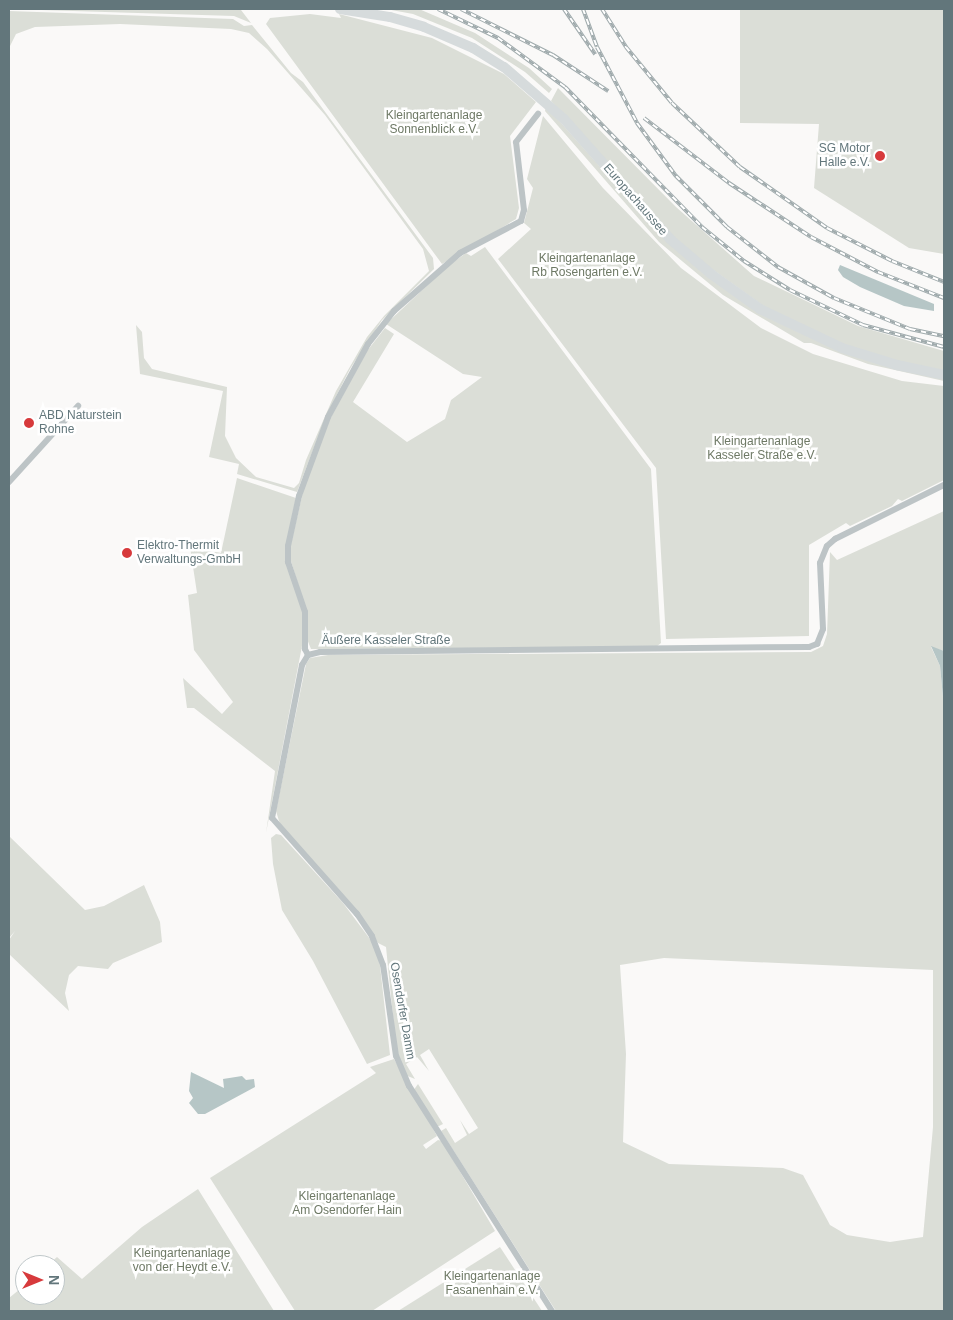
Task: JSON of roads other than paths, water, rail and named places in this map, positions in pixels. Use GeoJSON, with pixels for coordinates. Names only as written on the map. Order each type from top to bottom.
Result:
{"type":"FeatureCollection","features":[{"type":"Feature","properties":{"kind":"main road","name":"Europachaussee"},"geometry":{"type":"LineString","coordinates":[[340,9],[390,17],[424,27],[473,48],[504,67],[564,119],[670,239],[710,274],[760,309],[848,351],[944,375]]}},
{"type":"Feature","properties":{"kind":"street","name":"Äußere Kasseler Straße"},"geometry":{"type":"LineString","coordinates":[[538,114],[516,142],[524,210],[521,221],[460,253],[394,312],[368,344],[328,417],[301,488],[288,546],[288,562],[306,612],[305,649],[308,655],[320,652],[809,647],[818,644],[823,629],[820,563],[827,546],[835,539],[944,485]]}},
{"type":"Feature","properties":{"kind":"street"},"geometry":{"type":"LineString","coordinates":[[9,482],[78,406]]}},
{"type":"Feature","properties":{"kind":"street","name":"Osendorfer Damm"},"geometry":{"type":"LineString","coordinates":[[308,655],[302,664],[272,818],[357,914],[372,936],[383,965],[396,1056],[409,1086],[552,1311]]}},
{"type":"Feature","properties":{"kind":"railway"},"geometry":{"type":"LineString","coordinates":[[438,9],[498,38],[565,87],[702,227],[744,261],[790,290],[863,325],[944,347]]}},
{"type":"Feature","properties":{"kind":"railway"},"geometry":{"type":"LineString","coordinates":[[461,9],[553,55],[608,91]]}},
{"type":"Feature","properties":{"kind":"railway"},"geometry":{"type":"LineString","coordinates":[[564,9],[595,54]]}},
{"type":"Feature","properties":{"kind":"railway"},"geometry":{"type":"LineString","coordinates":[[583,9],[597,47],[637,123],[676,176],[727,227],[778,267],[834,298],[910,329],[944,336]]}},
{"type":"Feature","properties":{"kind":"railway"},"geometry":{"type":"LineString","coordinates":[[602,9],[626,47],[672,103],[740,167],[827,228],[892,261],[944,282]]}},
{"type":"Feature","properties":{"kind":"railway"},"geometry":{"type":"LineString","coordinates":[[644,118],[729,183],[811,237],[878,272],[944,298]]}},
{"type":"Feature","properties":{"kind":"place","name":"SG Motor Halle e.V."},"geometry":{"type":"Point","coordinates":[880,156]}},
{"type":"Feature","properties":{"kind":"place","name":"ABD Naturstein Rohne"},"geometry":{"type":"Point","coordinates":[29,423]}},
{"type":"Feature","properties":{"kind":"place","name":"Elektro-Thermit Verwaltungs-GmbH"},"geometry":{"type":"Point","coordinates":[127,553]}},
{"type":"Feature","properties":{"kind":"park label","name":"Kleingartenanlage Sonnenblick e.V."},"geometry":{"type":"Point","coordinates":[434,123]}},
{"type":"Feature","properties":{"kind":"park label","name":"Kleingartenanlage Rb Rosengarten e.V."},"geometry":{"type":"Point","coordinates":[587,266]}},
{"type":"Feature","properties":{"kind":"park label","name":"Kleingartenanlage Kasseler Straße e.V."},"geometry":{"type":"Point","coordinates":[762,449]}},
{"type":"Feature","properties":{"kind":"park label","name":"Kleingartenanlage Am Osendorfer Hain"},"geometry":{"type":"Point","coordinates":[347,1204]}},
{"type":"Feature","properties":{"kind":"park label","name":"Kleingartenanlage von der Heydt e.V."},"geometry":{"type":"Point","coordinates":[182,1261]}},
{"type":"Feature","properties":{"kind":"park label","name":"Kleingartenanlage Fasanenhain e.V."},"geometry":{"type":"Point","coordinates":[492,1284]}}]}
